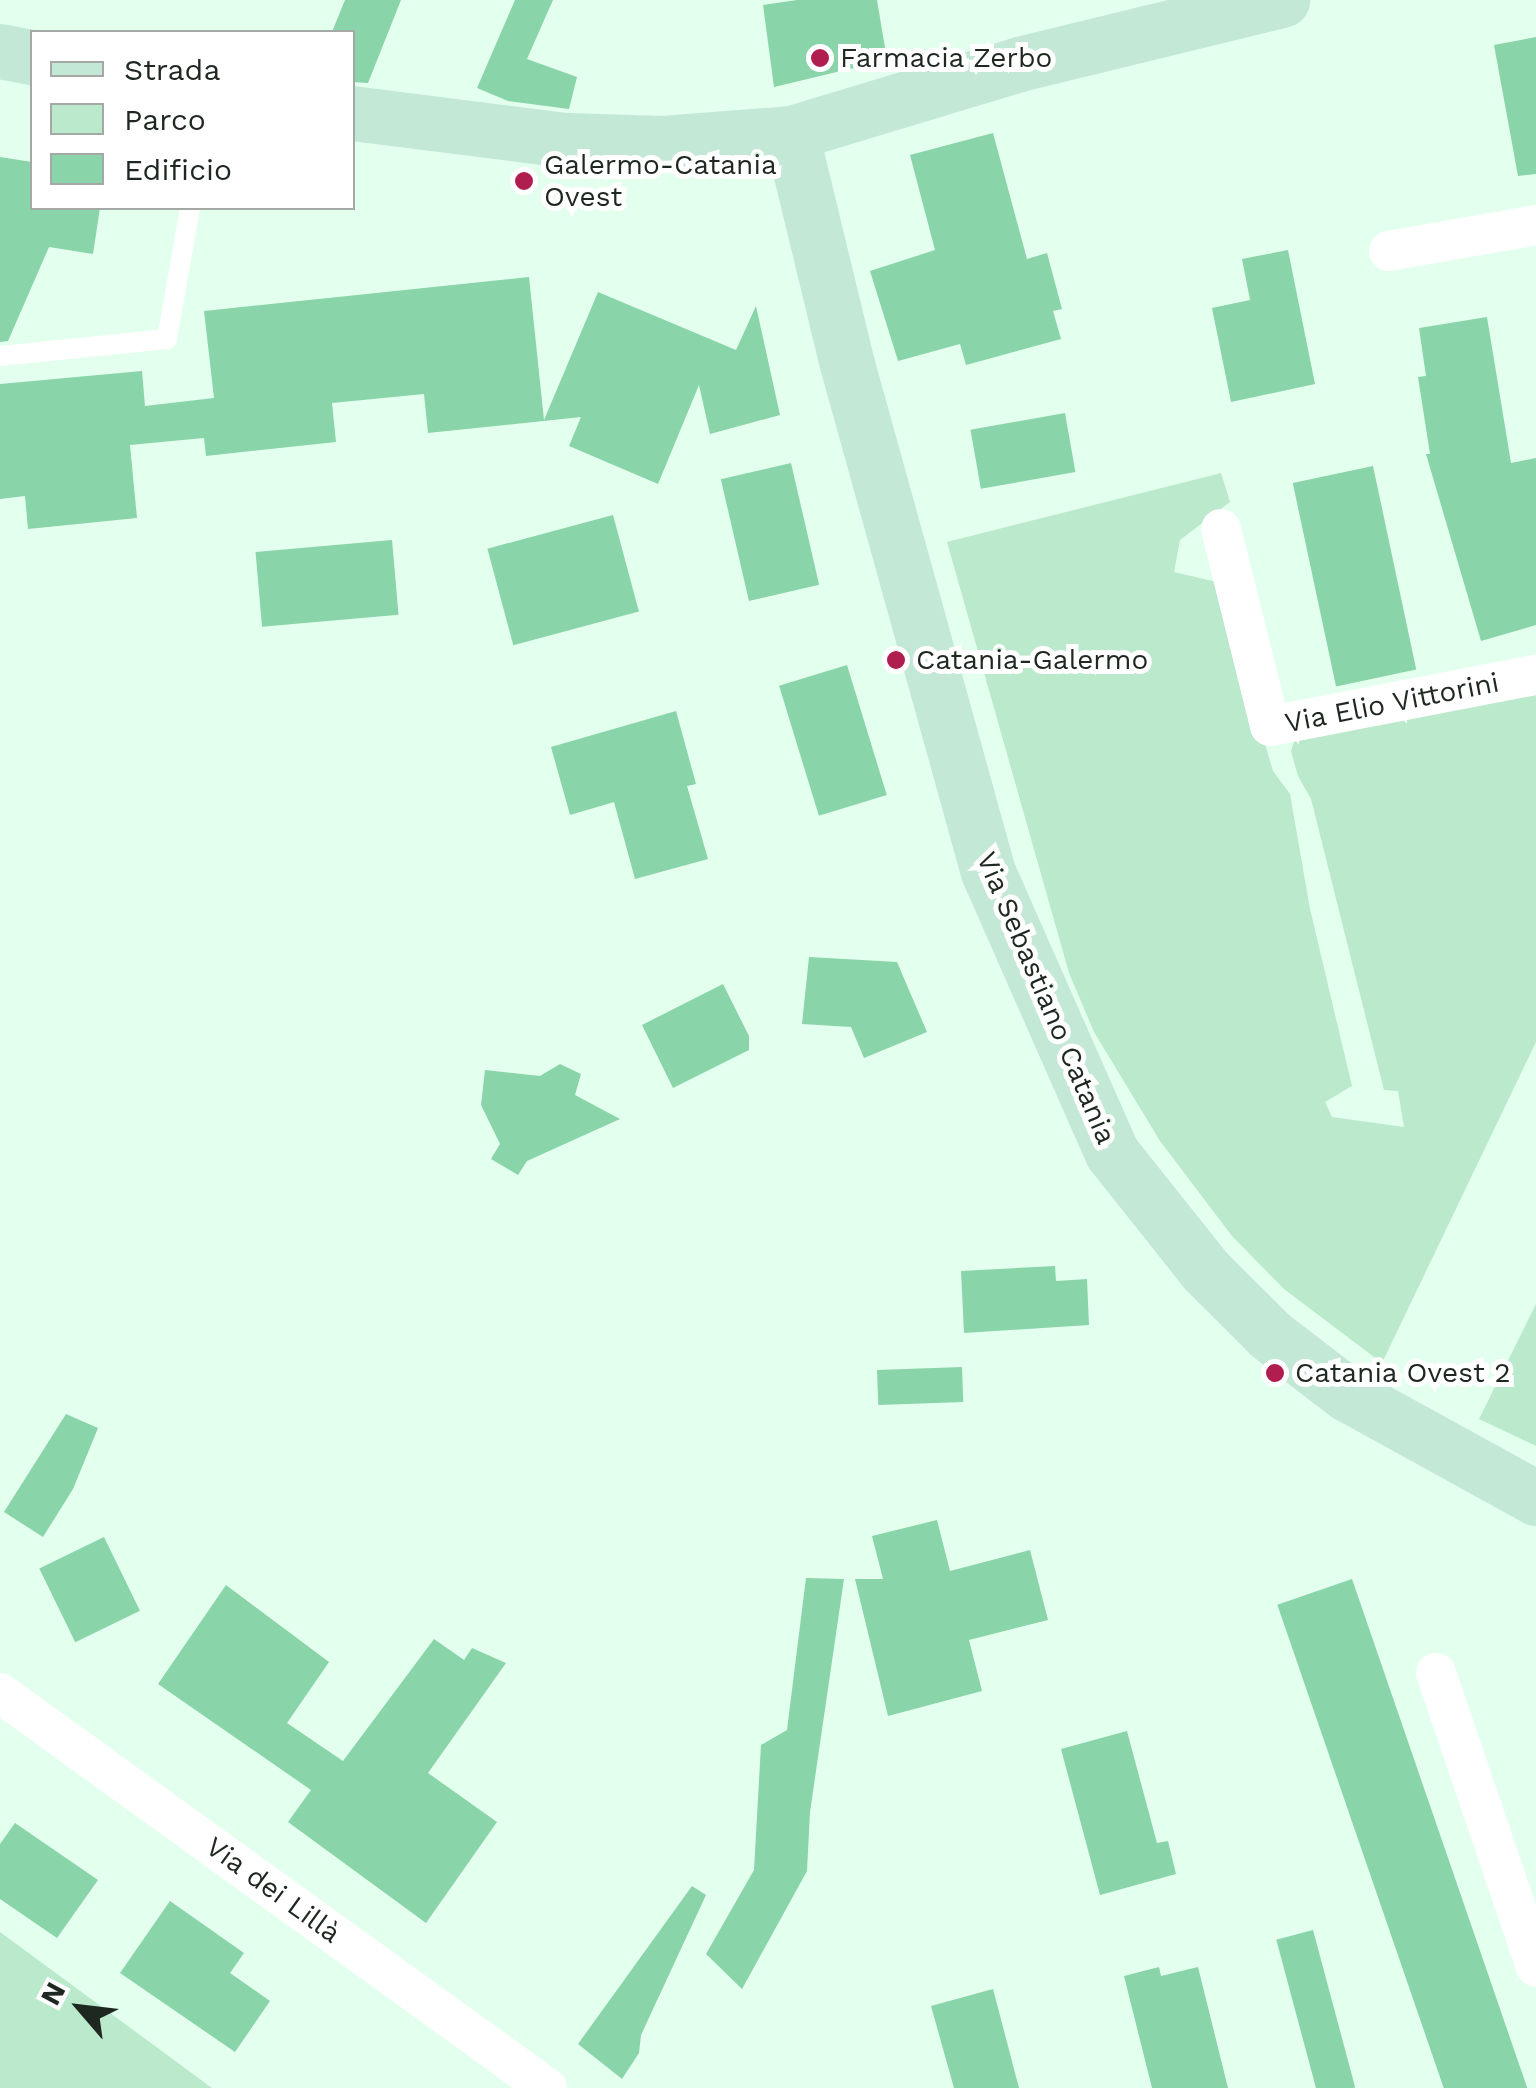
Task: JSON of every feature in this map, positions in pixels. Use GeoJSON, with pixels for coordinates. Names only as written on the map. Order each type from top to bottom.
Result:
{"type":"FeatureCollection","features":[{"type":"Feature","properties":{"kind":"main road"},"geometry":{"type":"LineString","coordinates":[[355,113],[567,140],[662,144],[790,134],[1171,14],[1282,0]]}},
{"type":"Feature","properties":{"kind":"main road"},"geometry":{"type":"LineString","coordinates":[[0,51],[30,57]]}},
{"type":"Feature","properties":{"kind":"main road","name":"Via Sebastiano Catania"},"geometry":{"type":"LineString","coordinates":[[790,134],[846,364],[988,872],[1112,1153],[1205,1270],[1270,1335],[1347,1394],[1536,1498]]}},
{"type":"Feature","properties":{"kind":"street"},"geometry":{"type":"LineString","coordinates":[[1389,251],[1536,225]]}},
{"type":"Feature","properties":{"kind":"street","name":"Via Elio Vittorini"},"geometry":{"type":"LineString","coordinates":[[1220,529],[1270,726],[1536,676]]}},
{"type":"Feature","properties":{"kind":"street"},"geometry":{"type":"LineString","coordinates":[[1436,1674],[1536,1966]]}},
{"type":"Feature","properties":{"kind":"street","name":"Via dei Lillà"},"geometry":{"type":"LineString","coordinates":[[0,1693],[546,2088]]}},
{"type":"Feature","properties":{"kind":"lane"},"geometry":{"type":"LineString","coordinates":[[0,356],[167,339],[190,210]]}},
{"type":"Feature","properties":{"kind":"green space"},"geometry":{"type":"Polygon","coordinates":[[[1221,473],[1230,502],[1180,540],[1174,572],[1217,582],[1273,771],[1290,794],[1310,909],[1352,1086],[1325,1102],[1332,1117],[1404,1127],[1398,1091],[1384,1090],[1311,799],[1298,776],[1291,751],[1294,742],[1301,733],[1536,691],[1536,1042],[1382,1363],[1284,1289],[1232,1236],[1160,1141],[1094,1032],[1069,973],[947,542],[1221,473]]]}},
{"type":"Feature","properties":{"kind":"green space"},"geometry":{"type":"Polygon","coordinates":[[[1536,1304],[1536,1446],[1479,1419],[1536,1304]]]}},
{"type":"Feature","properties":{"kind":"green space"},"geometry":{"type":"Polygon","coordinates":[[[0,1932],[212,2088],[0,2088],[0,1932]]]}},
{"type":"Feature","properties":{"kind":"building"},"geometry":{"type":"Polygon","coordinates":[[[345,0],[401,0],[368,83],[355,82],[355,30],[333,30],[345,0]]]}},
{"type":"Feature","properties":{"kind":"building"},"geometry":{"type":"Polygon","coordinates":[[[515,0],[553,0],[527,59],[577,77],[569,109],[508,101],[477,88],[515,0]]]}},
{"type":"Feature","properties":{"kind":"building"},"geometry":{"type":"Polygon","coordinates":[[[797,0],[877,0],[887,60],[774,87],[763,5],[797,0]]]}},
{"type":"Feature","properties":{"kind":"building"},"geometry":{"type":"Polygon","coordinates":[[[1536,37],[1536,174],[1518,176],[1494,45],[1536,37]]]}},
{"type":"Feature","properties":{"kind":"building"},"geometry":{"type":"Polygon","coordinates":[[[993,133],[1027,259],[1047,253],[1062,309],[1053,311],[1061,339],[966,365],[960,344],[898,361],[870,271],[935,250],[910,155],[993,133]]]}},
{"type":"Feature","properties":{"kind":"building"},"geometry":{"type":"Polygon","coordinates":[[[0,157],[30,162],[30,210],[100,210],[93,254],[49,247],[8,341],[0,342],[0,157]]]}},
{"type":"Feature","properties":{"kind":"building"},"geometry":{"type":"Polygon","coordinates":[[[1288,250],[1315,384],[1231,402],[1212,308],[1250,300],[1242,259],[1288,250]]]}},
{"type":"Feature","properties":{"kind":"building"},"geometry":{"type":"Polygon","coordinates":[[[529,277],[544,420],[598,292],[736,350],[756,306],[780,415],[710,434],[699,385],[658,484],[569,446],[581,417],[428,433],[424,394],[332,403],[336,442],[206,456],[204,438],[130,445],[137,518],[28,529],[25,496],[0,499],[0,384],[142,371],[145,406],[214,398],[204,311],[529,277]]]}},
{"type":"Feature","properties":{"kind":"building"},"geometry":{"type":"Polygon","coordinates":[[[1487,317],[1511,463],[1536,458],[1536,625],[1481,641],[1426,454],[1430,454],[1418,377],[1426,376],[1419,328],[1487,317]]]}},
{"type":"Feature","properties":{"kind":"building"},"geometry":{"type":"Polygon","coordinates":[[[1065,413],[1075,472],[981,489],[970,430],[1065,413]]]}},
{"type":"Feature","properties":{"kind":"building"},"geometry":{"type":"Polygon","coordinates":[[[791,463],[819,585],[749,601],[721,479],[791,463]]]}},
{"type":"Feature","properties":{"kind":"building"},"geometry":{"type":"Polygon","coordinates":[[[1373,466],[1416,669],[1336,687],[1293,483],[1373,466]]]}},
{"type":"Feature","properties":{"kind":"building"},"geometry":{"type":"Polygon","coordinates":[[[613,515],[639,612],[513,645],[487,549],[613,515]]]}},
{"type":"Feature","properties":{"kind":"building"},"geometry":{"type":"Polygon","coordinates":[[[392,540],[399,615],[262,627],[256,552],[392,540]]]}},
{"type":"Feature","properties":{"kind":"building"},"geometry":{"type":"Polygon","coordinates":[[[847,665],[887,795],[819,816],[779,686],[847,665]]]}},
{"type":"Feature","properties":{"kind":"building"},"geometry":{"type":"Polygon","coordinates":[[[676,711],[696,784],[687,786],[708,859],[635,879],[614,802],[570,815],[551,747],[676,711]]]}},
{"type":"Feature","properties":{"kind":"building"},"geometry":{"type":"Polygon","coordinates":[[[809,957],[897,962],[927,1032],[864,1058],[851,1027],[802,1024],[809,957]]]}},
{"type":"Feature","properties":{"kind":"building"},"geometry":{"type":"Polygon","coordinates":[[[723,984],[749,1036],[749,1050],[673,1088],[642,1025],[723,984]]]}},
{"type":"Feature","properties":{"kind":"building"},"geometry":{"type":"Polygon","coordinates":[[[560,1064],[581,1074],[575,1095],[620,1119],[527,1161],[518,1175],[491,1159],[500,1144],[481,1105],[485,1070],[540,1076],[560,1064]]]}},
{"type":"Feature","properties":{"kind":"building"},"geometry":{"type":"Polygon","coordinates":[[[1055,1266],[1056,1281],[1087,1279],[1089,1325],[964,1333],[961,1271],[1055,1266]]]}},
{"type":"Feature","properties":{"kind":"building"},"geometry":{"type":"Polygon","coordinates":[[[962,1367],[963,1402],[878,1405],[877,1370],[962,1367]]]}},
{"type":"Feature","properties":{"kind":"building"},"geometry":{"type":"Polygon","coordinates":[[[66,1414],[98,1428],[73,1489],[43,1537],[4,1512],[66,1414]]]}},
{"type":"Feature","properties":{"kind":"building"},"geometry":{"type":"Polygon","coordinates":[[[937,1520],[950,1571],[1030,1550],[1048,1620],[969,1640],[982,1691],[888,1716],[855,1579],[883,1579],[872,1536],[937,1520]]]}},
{"type":"Feature","properties":{"kind":"building"},"geometry":{"type":"Polygon","coordinates":[[[104,1537],[140,1611],[75,1642],[39,1569],[104,1537]]]}},
{"type":"Feature","properties":{"kind":"building"},"geometry":{"type":"Polygon","coordinates":[[[806,1578],[844,1579],[810,1812],[807,1871],[742,1989],[706,1954],[754,1870],[761,1745],[787,1730],[806,1578]]]}},
{"type":"Feature","properties":{"kind":"building"},"geometry":{"type":"Polygon","coordinates":[[[1352,1579],[1527,2088],[1444,2088],[1277,1605],[1352,1579]]]}},
{"type":"Feature","properties":{"kind":"building"},"geometry":{"type":"Polygon","coordinates":[[[226,1585],[329,1662],[287,1723],[343,1761],[434,1639],[464,1660],[472,1648],[506,1663],[428,1773],[497,1822],[426,1923],[288,1822],[311,1790],[158,1684],[226,1585]]]}},
{"type":"Feature","properties":{"kind":"building"},"geometry":{"type":"Polygon","coordinates":[[[1127,1731],[1157,1843],[1168,1841],[1176,1874],[1100,1895],[1061,1749],[1127,1731]]]}},
{"type":"Feature","properties":{"kind":"building"},"geometry":{"type":"Polygon","coordinates":[[[15,1823],[98,1880],[57,1938],[0,1899],[0,1844],[15,1823]]]}},
{"type":"Feature","properties":{"kind":"building"},"geometry":{"type":"Polygon","coordinates":[[[692,1886],[706,1895],[641,2035],[639,2053],[622,2079],[578,2044],[692,1886]]]}},
{"type":"Feature","properties":{"kind":"building"},"geometry":{"type":"Polygon","coordinates":[[[170,1901],[244,1953],[230,1973],[270,2001],[235,2052],[120,1973],[170,1901]]]}},
{"type":"Feature","properties":{"kind":"building"},"geometry":{"type":"Polygon","coordinates":[[[1313,1930],[1355,2087],[1316,2088],[1276,1940],[1313,1930]]]}},
{"type":"Feature","properties":{"kind":"building"},"geometry":{"type":"Polygon","coordinates":[[[1159,1967],[1161,1976],[1198,1967],[1228,2088],[1152,2088],[1124,1976],[1159,1967]]]}},
{"type":"Feature","properties":{"kind":"building"},"geometry":{"type":"Polygon","coordinates":[[[993,1989],[1019,2088],[954,2088],[931,2006],[993,1989]]]}},
{"type":"Feature","properties":{"kind":"place","name":"Farmacia Zerbo"},"geometry":{"type":"Point","coordinates":[820,58]}},
{"type":"Feature","properties":{"kind":"place","name":"Galermo-Catania Ovest"},"geometry":{"type":"Point","coordinates":[524,181]}},
{"type":"Feature","properties":{"kind":"place","name":"Catania-Galermo"},"geometry":{"type":"Point","coordinates":[896,660]}},
{"type":"Feature","properties":{"kind":"place","name":"Catania Ovest 2"},"geometry":{"type":"Point","coordinates":[1275,1373]}}]}
